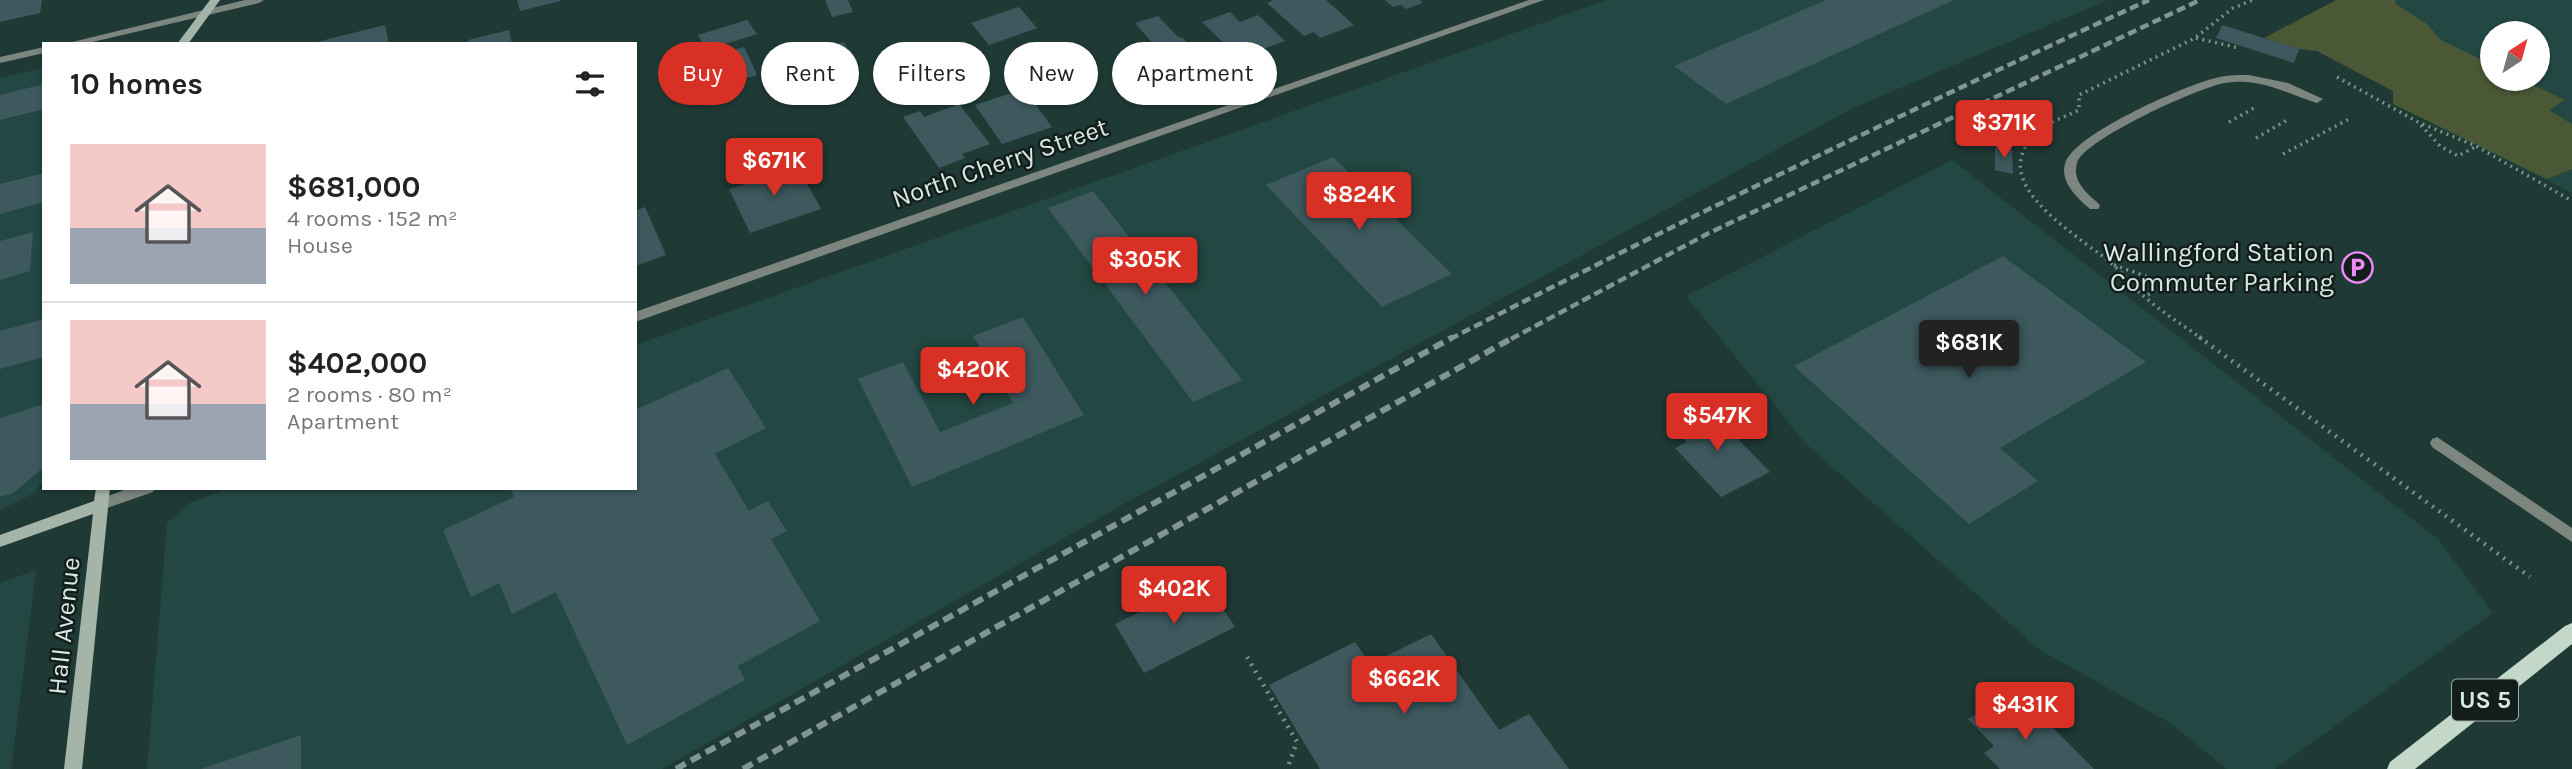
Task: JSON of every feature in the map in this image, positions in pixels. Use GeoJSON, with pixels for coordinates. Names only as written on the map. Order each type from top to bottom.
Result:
{"type":"FeatureCollection","features":[{"type":"Feature","properties":{"kind":"main road"},"geometry":{"type":"LineString","coordinates":[[183,42],[215,0]]}},
{"type":"Feature","properties":{"kind":"main road"},"geometry":{"type":"LineString","coordinates":[[0,541],[102,496]]}},
{"type":"Feature","properties":{"kind":"main road","name":"Hall Avenue"},"geometry":{"type":"LineString","coordinates":[[74,769],[102,496]]}},
{"type":"Feature","properties":{"kind":"main road","name":"US 5"},"geometry":{"type":"LineString","coordinates":[[2398,769],[2572,632]]}},
{"type":"Feature","properties":{"kind":"street"},"geometry":{"type":"LineString","coordinates":[[78,42],[259,0]]}},
{"type":"Feature","properties":{"kind":"street","name":"North Cherry Street"},"geometry":{"type":"LineString","coordinates":[[637,316],[1539,0]]}},
{"type":"Feature","properties":{"kind":"street"},"geometry":{"type":"LineString","coordinates":[[0,60],[42,50]]}},
{"type":"Feature","properties":{"kind":"street"},"geometry":{"type":"LineString","coordinates":[[2094,206],[2077,190],[2070,173],[2074,157],[2079,150],[2096,137],[2199,86],[2226,78],[2260,79],[2284,85],[2317,99]]}},
{"type":"Feature","properties":{"kind":"street"},"geometry":{"type":"LineString","coordinates":[[2437,443],[2572,536]]}},
{"type":"Feature","properties":{"kind":"street"},"geometry":{"type":"LineString","coordinates":[[102,496],[136,490]]}},
{"type":"Feature","properties":{"kind":"path"},"geometry":{"type":"LineString","coordinates":[[2253,0],[2215,20],[2195,38],[2079,95],[2079,110],[2037,131],[2022,152],[2025,184],[2040,205],[2113,265],[2144,297],[2530,578]]}},
{"type":"Feature","properties":{"kind":"path"},"geometry":{"type":"LineString","coordinates":[[2195,38],[2245,49]]}},
{"type":"Feature","properties":{"kind":"path"},"geometry":{"type":"LineString","coordinates":[[2327,72],[2418,122],[2476,146],[2572,201]]}},
{"type":"Feature","properties":{"kind":"path"},"geometry":{"type":"LineString","coordinates":[[2229,121],[2258,107]]}},
{"type":"Feature","properties":{"kind":"path"},"geometry":{"type":"LineString","coordinates":[[2256,138],[2293,117]]}},
{"type":"Feature","properties":{"kind":"path"},"geometry":{"type":"LineString","coordinates":[[2283,154],[2351,118]]}},
{"type":"Feature","properties":{"kind":"path"},"geometry":{"type":"LineString","coordinates":[[2418,122],[2440,146],[2458,156],[2476,146]]}},
{"type":"Feature","properties":{"kind":"path"},"geometry":{"type":"LineString","coordinates":[[2113,265],[2168,284],[2144,297]]}},
{"type":"Feature","properties":{"kind":"path"},"geometry":{"type":"LineString","coordinates":[[1247,657],[1297,742],[1287,769]]}},
{"type":"Feature","properties":{"kind":"shaded area"},"geometry":{"type":"Polygon","coordinates":[[[1607,0],[2108,0],[1853,108],[1122,505],[662,769],[147,769],[167,523],[190,503],[226,490],[637,490],[637,344],[1607,0]]]}},
{"type":"Feature","properties":{"kind":"shaded area"},"geometry":{"type":"Polygon","coordinates":[[[2343,0],[2572,0],[2572,193],[2393,104],[2393,91],[2317,51],[2304,50],[2343,0]]]}},
{"type":"Feature","properties":{"kind":"shaded area"},"geometry":{"type":"Polygon","coordinates":[[[42,68],[42,482],[34,493],[0,510],[0,78],[42,68]]]}},
{"type":"Feature","properties":{"kind":"shaded area"},"geometry":{"type":"Polygon","coordinates":[[[1952,160],[2438,539],[2493,613],[2275,769],[2227,769],[2170,723],[2040,650],[1805,443],[1686,296],[1952,160]]]}},
{"type":"Feature","properties":{"kind":"shaded area"},"geometry":{"type":"Polygon","coordinates":[[[36,570],[11,769],[0,769],[0,583],[36,570]]]}},
{"type":"Feature","properties":{"kind":"green space"},"geometry":{"type":"Polygon","coordinates":[[[2336,0],[2395,0],[2396,4],[2427,24],[2441,40],[2480,59],[2480,91],[2546,91],[2565,100],[2549,110],[2572,124],[2572,169],[2547,179],[2393,104],[2393,91],[2317,51],[2299,49],[2264,38],[2336,0]]]}},
{"type":"Feature","properties":{"kind":"building"},"geometry":{"type":"Polygon","coordinates":[[[0,0],[42,0],[40,13],[0,22],[0,0]]]}},
{"type":"Feature","properties":{"kind":"building"},"geometry":{"type":"Polygon","coordinates":[[[517,0],[560,0],[560,1],[520,11],[517,0]]]}},
{"type":"Feature","properties":{"kind":"building"},"geometry":{"type":"Polygon","coordinates":[[[825,0],[848,0],[853,12],[832,17],[825,0]]]}},
{"type":"Feature","properties":{"kind":"building"},"geometry":{"type":"Polygon","coordinates":[[[1274,0],[1326,0],[1354,25],[1320,38],[1314,32],[1304,36],[1267,3],[1274,0]]]}},
{"type":"Feature","properties":{"kind":"building"},"geometry":{"type":"Polygon","coordinates":[[[1385,0],[1420,0],[1423,3],[1406,9],[1401,5],[1393,7],[1385,0]]]}},
{"type":"Feature","properties":{"kind":"building"},"geometry":{"type":"Polygon","coordinates":[[[1826,0],[1954,0],[1726,104],[1674,66],[1826,0]]]}},
{"type":"Feature","properties":{"kind":"building"},"geometry":{"type":"Polygon","coordinates":[[[1019,7],[1037,28],[990,45],[971,23],[1019,7]]]}},
{"type":"Feature","properties":{"kind":"building"},"geometry":{"type":"Polygon","coordinates":[[[1230,12],[1240,22],[1258,15],[1285,41],[1277,44],[1223,42],[1202,22],[1230,12]]]}},
{"type":"Feature","properties":{"kind":"building"},"geometry":{"type":"Polygon","coordinates":[[[1158,16],[1177,36],[1187,42],[1151,42],[1135,23],[1158,16]]]}},
{"type":"Feature","properties":{"kind":"building"},"geometry":{"type":"Polygon","coordinates":[[[747,20],[757,34],[732,42],[702,42],[698,35],[747,20]]]}},
{"type":"Feature","properties":{"kind":"building"},"geometry":{"type":"Polygon","coordinates":[[[385,25],[389,42],[317,42],[385,25]]]}},
{"type":"Feature","properties":{"kind":"building"},"geometry":{"type":"Polygon","coordinates":[[[2222,25],[2299,49],[2294,63],[2216,38],[2222,25]]]}},
{"type":"Feature","properties":{"kind":"building"},"geometry":{"type":"Polygon","coordinates":[[[509,30],[512,42],[468,42],[509,30]]]}},
{"type":"Feature","properties":{"kind":"building"},"geometry":{"type":"Polygon","coordinates":[[[747,53],[757,75],[747,78],[747,53]]]}},
{"type":"Feature","properties":{"kind":"building"},"geometry":{"type":"Polygon","coordinates":[[[42,84],[42,110],[0,120],[0,95],[42,84]]]}},
{"type":"Feature","properties":{"kind":"building"},"geometry":{"type":"Polygon","coordinates":[[[1004,96],[1004,105],[1036,105],[1052,127],[1002,144],[975,105],[990,105],[990,100],[1004,96]]]}},
{"type":"Feature","properties":{"kind":"building"},"geometry":{"type":"Polygon","coordinates":[[[960,105],[990,144],[962,154],[965,158],[939,168],[903,117],[920,111],[924,117],[960,105]]]}},
{"type":"Feature","properties":{"kind":"building"},"geometry":{"type":"Polygon","coordinates":[[[1995,146],[2012,149],[2013,174],[1995,170],[1995,146]]]}},
{"type":"Feature","properties":{"kind":"building"},"geometry":{"type":"Polygon","coordinates":[[[1333,157],[1452,274],[1382,307],[1266,185],[1333,157]]]}},
{"type":"Feature","properties":{"kind":"building"},"geometry":{"type":"Polygon","coordinates":[[[781,166],[784,172],[798,167],[821,209],[750,233],[729,189],[749,183],[747,177],[781,166]]]}},
{"type":"Feature","properties":{"kind":"building"},"geometry":{"type":"Polygon","coordinates":[[[42,174],[42,203],[0,214],[0,184],[42,174]]]}},
{"type":"Feature","properties":{"kind":"building"},"geometry":{"type":"Polygon","coordinates":[[[1093,191],[1242,380],[1193,402],[1048,208],[1093,191]]]}},
{"type":"Feature","properties":{"kind":"building"},"geometry":{"type":"Polygon","coordinates":[[[645,207],[666,255],[637,265],[637,210],[645,207]]]}},
{"type":"Feature","properties":{"kind":"building"},"geometry":{"type":"Polygon","coordinates":[[[33,232],[30,271],[0,280],[0,241],[33,232]]]}},
{"type":"Feature","properties":{"kind":"building"},"geometry":{"type":"Polygon","coordinates":[[[2003,256],[2146,362],[2000,448],[2038,481],[1969,524],[1794,366],[2003,256]]]}},
{"type":"Feature","properties":{"kind":"building"},"geometry":{"type":"Polygon","coordinates":[[[1023,317],[1084,415],[912,487],[858,379],[903,362],[940,432],[1013,403],[973,336],[1023,317]]]}},
{"type":"Feature","properties":{"kind":"building"},"geometry":{"type":"Polygon","coordinates":[[[42,320],[42,358],[0,369],[0,331],[42,320]]]}},
{"type":"Feature","properties":{"kind":"building"},"geometry":{"type":"Polygon","coordinates":[[[728,368],[766,428],[715,454],[749,511],[768,501],[787,531],[771,539],[820,621],[738,666],[745,680],[627,745],[556,592],[512,614],[499,583],[471,597],[443,530],[514,497],[511,490],[637,490],[637,409],[728,368]]]}},
{"type":"Feature","properties":{"kind":"building"},"geometry":{"type":"Polygon","coordinates":[[[42,405],[42,469],[13,493],[0,497],[0,418],[42,405]]]}},
{"type":"Feature","properties":{"kind":"building"},"geometry":{"type":"Polygon","coordinates":[[[1707,407],[1770,472],[1721,497],[1675,448],[1687,442],[1670,424],[1707,407]]]}},
{"type":"Feature","properties":{"kind":"building"},"geometry":{"type":"Polygon","coordinates":[[[1204,580],[1235,627],[1144,673],[1115,624],[1204,580]]]}},
{"type":"Feature","properties":{"kind":"building"},"geometry":{"type":"Polygon","coordinates":[[[1431,634],[1499,730],[1529,714],[1569,769],[1320,769],[1269,685],[1355,642],[1370,664],[1431,634]]]}},
{"type":"Feature","properties":{"kind":"building"},"geometry":{"type":"Polygon","coordinates":[[[1999,700],[2025,727],[2042,717],[2094,769],[2000,769],[1984,753],[1994,746],[1968,719],[1999,700]]]}},
{"type":"Feature","properties":{"kind":"building"},"geometry":{"type":"Polygon","coordinates":[[[301,735],[301,769],[201,769],[301,735]]]}},
{"type":"Feature","properties":{"kind":"railway"},"geometry":{"type":"LineString","coordinates":[[1450,339],[1798,166],[2149,0]]}},
{"type":"Feature","properties":{"kind":"railway"},"geometry":{"type":"LineString","coordinates":[[1511,339],[1707,234],[2200,0]]}},
{"type":"Feature","properties":{"kind":"railway"},"geometry":{"type":"LineString","coordinates":[[676,769],[1453,337]]}},
{"type":"Feature","properties":{"kind":"railway"},"geometry":{"type":"LineString","coordinates":[[743,769],[1514,337]]}},
{"type":"Feature","properties":{"kind":"place","name":"Wallingford Station Commuter Parking"},"geometry":{"type":"Point","coordinates":[2357,267]}}]}
